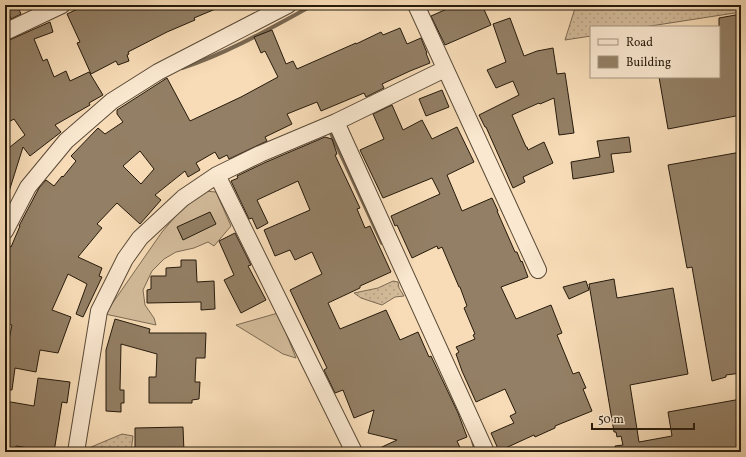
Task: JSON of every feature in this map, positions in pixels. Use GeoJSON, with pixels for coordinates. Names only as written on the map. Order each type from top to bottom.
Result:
{"type":"FeatureCollection","features":[{"type":"Feature","properties":{"kind":"street"},"geometry":{"type":"LineString","coordinates":[[5,32],[62,5]]}},
{"type":"Feature","properties":{"kind":"street"},"geometry":{"type":"LineString","coordinates":[[5,231],[28,187],[66,141],[112,101],[158,72],[288,5]]}},
{"type":"Feature","properties":{"kind":"street"},"geometry":{"type":"LineString","coordinates":[[416,5],[538,270]]}},
{"type":"Feature","properties":{"kind":"street"},"geometry":{"type":"LineString","coordinates":[[76,452],[99,311],[115,276],[140,238],[183,198],[217,175],[260,154],[336,122],[446,69]]}},
{"type":"Feature","properties":{"kind":"street"},"geometry":{"type":"LineString","coordinates":[[336,122],[486,452]]}},
{"type":"Feature","properties":{"kind":"street"},"geometry":{"type":"LineString","coordinates":[[217,175],[354,452]]}},
{"type":"Feature","properties":{"kind":"shaded area"},"geometry":{"type":"Polygon","coordinates":[[[576,5],[741,5],[741,12],[650,26],[590,26],[590,36],[565,40],[576,5]]]}},
{"type":"Feature","properties":{"kind":"shaded area"},"geometry":{"type":"Polygon","coordinates":[[[204,191],[216,192],[231,226],[214,246],[208,242],[194,248],[176,252],[164,259],[152,271],[143,290],[145,305],[154,318],[156,325],[105,314],[162,232],[180,211],[204,191]]]}},
{"type":"Feature","properties":{"kind":"shaded area"},"geometry":{"type":"Polygon","coordinates":[[[393,281],[398,282],[399,288],[404,296],[395,297],[382,305],[361,298],[354,293],[378,288],[393,281]]]}},
{"type":"Feature","properties":{"kind":"shaded area"},"geometry":{"type":"Polygon","coordinates":[[[278,313],[296,358],[283,354],[236,325],[278,313]]]}},
{"type":"Feature","properties":{"kind":"shaded area"},"geometry":{"type":"Polygon","coordinates":[[[122,434],[133,436],[131,452],[83,452],[84,450],[122,434]]]}},
{"type":"Feature","properties":{"kind":"building"},"geometry":{"type":"Polygon","coordinates":[[[5,5],[17,5],[21,14],[11,19],[5,5]]]}},
{"type":"Feature","properties":{"kind":"building"},"geometry":{"type":"Polygon","coordinates":[[[86,5],[88,9],[96,5],[225,5],[194,18],[195,20],[167,32],[128,52],[129,54],[127,55],[129,61],[118,65],[116,61],[91,74],[77,43],[80,42],[67,14],[86,5]]]}},
{"type":"Feature","properties":{"kind":"building"},"geometry":{"type":"Polygon","coordinates":[[[456,5],[482,5],[491,25],[445,45],[431,16],[456,5]]]}},
{"type":"Feature","properties":{"kind":"building"},"geometry":{"type":"Polygon","coordinates":[[[741,14],[741,115],[668,129],[659,78],[720,78],[719,18],[741,14]]]}},
{"type":"Feature","properties":{"kind":"building"},"geometry":{"type":"Polygon","coordinates":[[[510,18],[524,56],[537,51],[553,48],[557,74],[565,73],[574,133],[559,135],[554,98],[512,115],[528,150],[544,142],[553,163],[523,177],[525,182],[513,188],[486,127],[479,115],[519,95],[513,81],[496,88],[487,70],[506,62],[493,24],[510,18]]]}},
{"type":"Feature","properties":{"kind":"building"},"geometry":{"type":"Polygon","coordinates":[[[50,22],[53,32],[34,39],[43,61],[47,59],[54,77],[66,71],[70,81],[89,72],[103,95],[89,103],[90,105],[55,125],[61,132],[30,156],[23,147],[7,198],[5,197],[5,151],[25,135],[14,119],[5,124],[5,42],[50,22]]]}},
{"type":"Feature","properties":{"kind":"building"},"geometry":{"type":"Polygon","coordinates":[[[400,28],[407,44],[421,38],[430,63],[382,84],[384,88],[366,97],[364,93],[321,111],[317,102],[287,114],[292,124],[265,137],[267,141],[229,159],[227,155],[219,159],[215,152],[196,163],[200,170],[188,177],[185,171],[155,195],[161,200],[140,224],[117,203],[97,224],[102,228],[78,257],[102,268],[99,276],[102,277],[83,317],[76,314],[87,284],[68,274],[52,310],[71,317],[58,353],[40,350],[36,372],[15,368],[12,390],[5,390],[5,349],[7,349],[12,325],[5,323],[5,251],[8,245],[11,247],[19,226],[39,188],[46,180],[54,186],[62,176],[63,177],[76,161],[71,156],[98,128],[105,134],[123,122],[117,114],[117,110],[167,78],[190,121],[241,97],[278,77],[265,51],[261,53],[254,37],[272,30],[286,64],[293,61],[297,69],[381,32],[383,35],[400,28]],[[140,151],[123,166],[141,184],[154,169],[140,151]]]}},
{"type":"Feature","properties":{"kind":"building"},"geometry":{"type":"Polygon","coordinates":[[[442,90],[449,107],[426,116],[419,99],[442,90]]]}},
{"type":"Feature","properties":{"kind":"building"},"geometry":{"type":"Polygon","coordinates":[[[392,105],[403,130],[422,120],[432,139],[457,127],[474,162],[447,175],[462,211],[492,198],[515,252],[517,252],[521,262],[522,261],[528,277],[501,287],[516,319],[551,305],[562,333],[557,335],[573,374],[579,372],[586,388],[583,389],[592,411],[555,426],[555,428],[535,437],[534,435],[499,451],[491,433],[514,423],[510,416],[516,413],[505,389],[476,402],[462,371],[456,354],[459,352],[456,347],[475,339],[473,335],[475,334],[464,308],[467,306],[460,287],[442,247],[438,249],[437,246],[412,258],[397,225],[395,226],[391,216],[440,194],[432,178],[383,198],[360,150],[384,139],[373,114],[392,105]]]}},
{"type":"Feature","properties":{"kind":"building"},"geometry":{"type":"Polygon","coordinates":[[[325,137],[332,139],[337,154],[335,155],[360,208],[357,209],[365,228],[370,226],[391,272],[328,303],[340,329],[386,310],[400,340],[418,332],[429,357],[431,356],[458,413],[467,437],[457,441],[462,452],[371,452],[397,440],[368,433],[374,410],[354,418],[343,390],[335,393],[324,370],[327,368],[290,290],[322,274],[312,252],[295,260],[290,250],[275,256],[264,230],[310,210],[298,181],[257,200],[268,223],[257,229],[252,218],[249,219],[231,181],[238,178],[237,176],[264,163],[325,137]]]}},
{"type":"Feature","properties":{"kind":"building"},"geometry":{"type":"Polygon","coordinates":[[[629,137],[631,152],[611,154],[614,172],[573,179],[571,162],[600,157],[597,141],[629,137]]]}},
{"type":"Feature","properties":{"kind":"building"},"geometry":{"type":"Polygon","coordinates":[[[741,152],[741,373],[726,375],[726,377],[712,381],[692,267],[687,268],[668,165],[741,152]]]}},
{"type":"Feature","properties":{"kind":"building"},"geometry":{"type":"Polygon","coordinates":[[[210,212],[216,224],[183,240],[177,227],[210,212]]]}},
{"type":"Feature","properties":{"kind":"building"},"geometry":{"type":"Polygon","coordinates":[[[235,233],[251,265],[248,266],[266,300],[241,313],[224,280],[234,275],[219,241],[235,233]]]}},
{"type":"Feature","properties":{"kind":"building"},"geometry":{"type":"Polygon","coordinates":[[[181,260],[196,260],[197,282],[214,281],[215,309],[201,310],[201,302],[147,303],[147,290],[151,289],[151,276],[166,276],[166,268],[181,267],[181,260]]]}},
{"type":"Feature","properties":{"kind":"building"},"geometry":{"type":"Polygon","coordinates":[[[614,279],[617,298],[673,288],[688,374],[630,385],[639,442],[672,436],[668,412],[741,399],[741,452],[616,452],[615,446],[623,445],[621,436],[617,437],[616,432],[614,432],[589,284],[614,279]]]}},
{"type":"Feature","properties":{"kind":"building"},"geometry":{"type":"Polygon","coordinates":[[[586,281],[589,290],[569,299],[563,287],[586,281]]]}},
{"type":"Feature","properties":{"kind":"building"},"geometry":{"type":"Polygon","coordinates":[[[115,319],[150,329],[149,333],[206,333],[205,358],[196,358],[195,382],[200,382],[199,399],[192,400],[192,403],[149,403],[149,377],[156,377],[157,354],[121,344],[120,390],[124,390],[124,403],[121,403],[121,412],[106,411],[106,350],[115,319]]]}},
{"type":"Feature","properties":{"kind":"building"},"geometry":{"type":"Polygon","coordinates":[[[38,378],[70,382],[67,403],[62,402],[54,452],[16,446],[15,452],[5,452],[5,401],[34,406],[38,378]]]}},
{"type":"Feature","properties":{"kind":"building"},"geometry":{"type":"Polygon","coordinates":[[[183,427],[184,452],[135,452],[135,428],[183,427]]]}},
{"type":"Feature","properties":{"kind":"waterway"},"geometry":{"type":"LineString","coordinates":[[182,68],[233,48],[313,5]]}},
{"type":"Feature","properties":{"kind":"waterway"},"geometry":{"type":"LineString","coordinates":[[329,129],[382,243]]}},
{"type":"Feature","properties":{"kind":"waterway"},"geometry":{"type":"LineString","coordinates":[[473,441],[476,452]]}}]}
